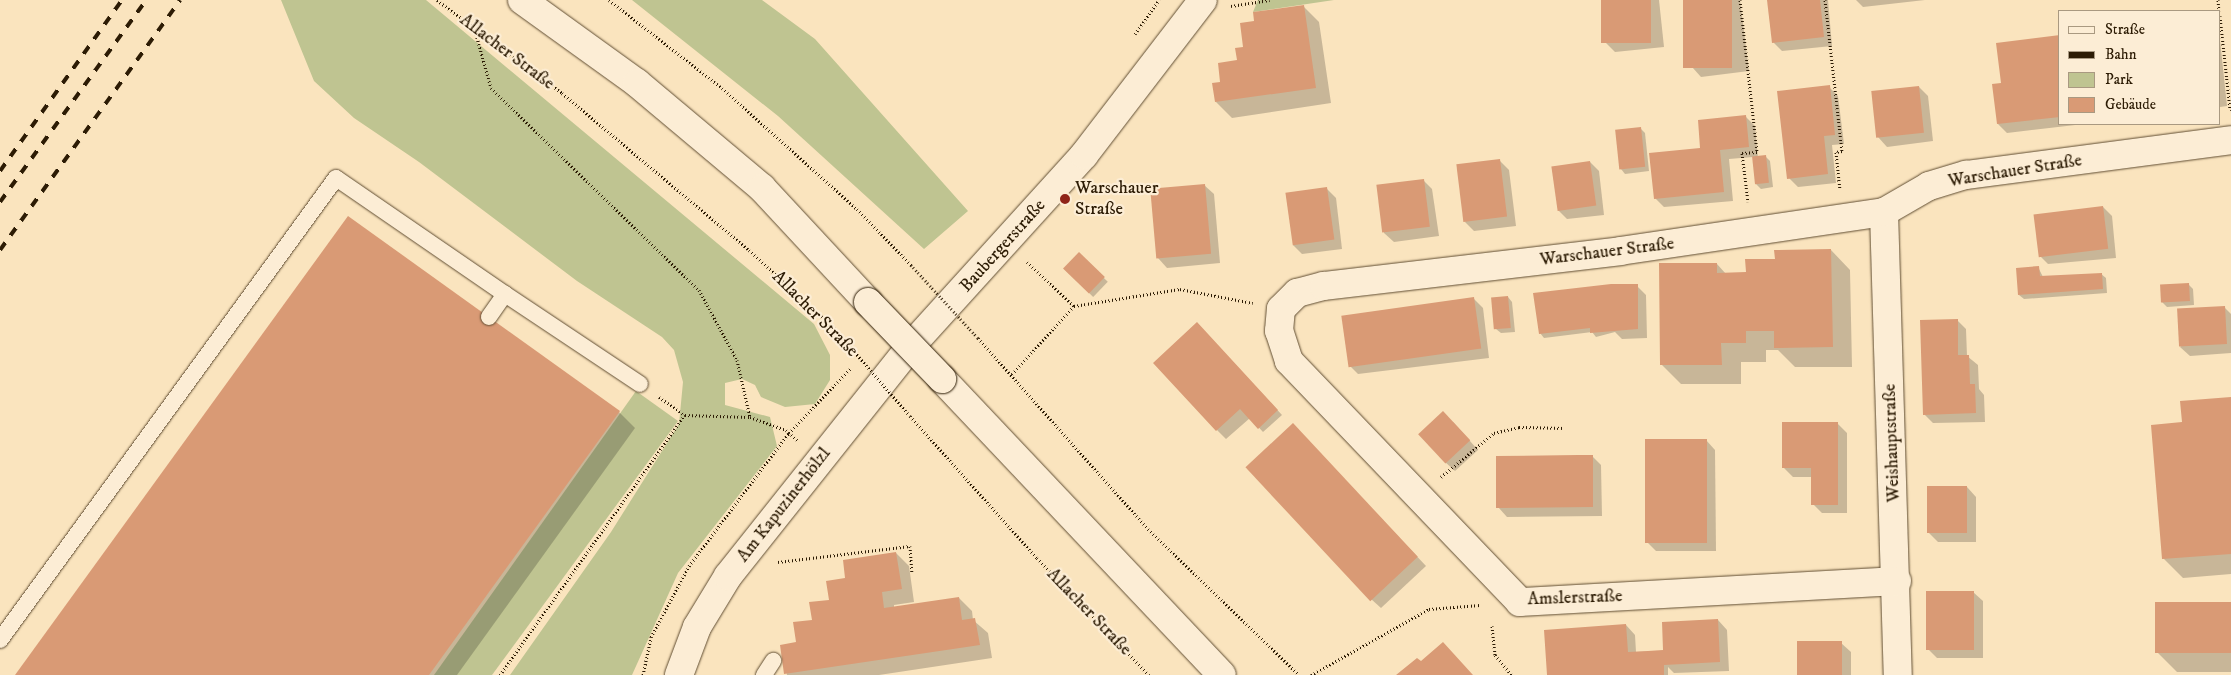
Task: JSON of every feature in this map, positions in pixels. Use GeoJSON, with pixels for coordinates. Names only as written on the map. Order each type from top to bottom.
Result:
{"type":"FeatureCollection","features":[{"type":"Feature","properties":{"kind":"street"},"geometry":{"type":"LineString","coordinates":[[522,0],[637,83],[762,188],[1222,675]]}},
{"type":"Feature","properties":{"kind":"street","name":"Baubergerstraße"},"geometry":{"type":"LineString","coordinates":[[910,347],[1084,155],[1203,0]]}},
{"type":"Feature","properties":{"kind":"street","name":"Warschauer Straße"},"geometry":{"type":"LineString","coordinates":[[1281,309],[1296,293],[1324,286],[1751,233],[1884,212],[1929,186],[1966,175],[2230,127]]}},
{"type":"Feature","properties":{"kind":"street","name":"Weishauptstraße"},"geometry":{"type":"LineString","coordinates":[[1884,212],[1897,581],[1898,675]]}},
{"type":"Feature","properties":{"kind":"street","name":"Amslerstraße"},"geometry":{"type":"LineString","coordinates":[[1281,309],[1279,331],[1289,361],[1420,494],[1520,602],[1897,581]]}},
{"type":"Feature","properties":{"kind":"street","name":"Am Kapuzinerhölzl"},"geometry":{"type":"LineString","coordinates":[[678,675],[697,627],[741,560],[910,347]]}},
{"type":"Feature","properties":{"kind":"lane"},"geometry":{"type":"LineString","coordinates":[[0,640],[336,178],[640,384]]}},
{"type":"Feature","properties":{"kind":"lane"},"geometry":{"type":"LineString","coordinates":[[489,317],[505,294]]}},
{"type":"Feature","properties":{"kind":"lane"},"geometry":{"type":"LineString","coordinates":[[764,675],[773,661]]}},
{"type":"Feature","properties":{"kind":"path","name":"Allacher Straße"},"geometry":{"type":"LineString","coordinates":[[437,0],[569,99],[749,250],[834,328],[1037,558],[1149,675]]}},
{"type":"Feature","properties":{"kind":"path"},"geometry":{"type":"LineString","coordinates":[[609,0],[729,94],[857,208],[1012,374],[1148,529],[1299,675]]}},
{"type":"Feature","properties":{"kind":"path"},"geometry":{"type":"LineString","coordinates":[[1740,0],[1757,152],[1742,153],[1751,233]]}},
{"type":"Feature","properties":{"kind":"path"},"geometry":{"type":"LineString","coordinates":[[1825,0],[1842,151],[1836,152],[1843,218]]}},
{"type":"Feature","properties":{"kind":"path"},"geometry":{"type":"LineString","coordinates":[[474,27],[491,88],[699,290],[738,360],[750,417]]}},
{"type":"Feature","properties":{"kind":"path"},"geometry":{"type":"LineString","coordinates":[[2221,27],[2230,127]]}},
{"type":"Feature","properties":{"kind":"path"},"geometry":{"type":"LineString","coordinates":[[1007,242],[1074,306]]}},
{"type":"Feature","properties":{"kind":"path"},"geometry":{"type":"LineString","coordinates":[[1012,374],[1074,306],[1180,289],[1281,309]]}},
{"type":"Feature","properties":{"kind":"path"},"geometry":{"type":"LineString","coordinates":[[640,384],[685,415],[750,417],[786,430],[821,459]]}},
{"type":"Feature","properties":{"kind":"path"},"geometry":{"type":"LineString","coordinates":[[500,675],[685,415]]}},
{"type":"Feature","properties":{"kind":"path"},"geometry":{"type":"LineString","coordinates":[[1420,494],[1494,433],[1519,427],[1564,428]]}},
{"type":"Feature","properties":{"kind":"path"},"geometry":{"type":"LineString","coordinates":[[741,560],[791,563],[910,546],[912,573]]}},
{"type":"Feature","properties":{"kind":"path"},"geometry":{"type":"LineString","coordinates":[[1311,675],[1429,609],[1520,602]]}},
{"type":"Feature","properties":{"kind":"path"},"geometry":{"type":"LineString","coordinates":[[1492,626],[1495,655],[1512,675]]}},
{"type":"Feature","properties":{"kind":"green space"},"geometry":{"type":"Polygon","coordinates":[[[281,0],[426,0],[814,324],[830,355],[830,380],[815,404],[785,407],[761,397],[755,385],[742,379],[725,383],[725,405],[770,417],[777,446],[678,573],[632,675],[510,675],[611,532],[679,424],[683,382],[674,350],[662,337],[577,281],[419,162],[354,118],[314,81],[281,0]]]}},
{"type":"Feature","properties":{"kind":"green space"},"geometry":{"type":"Polygon","coordinates":[[[632,0],[762,0],[815,39],[968,211],[924,249],[778,116],[632,0]]]}},
{"type":"Feature","properties":{"kind":"green space"},"geometry":{"type":"Polygon","coordinates":[[[1258,0],[1334,0],[1253,12],[1258,0]]]}},
{"type":"Feature","properties":{"kind":"green space"},"geometry":{"type":"Polygon","coordinates":[[[636,391],[678,421],[492,675],[434,675],[636,391]]]}},
{"type":"Feature","properties":{"kind":"building"},"geometry":{"type":"Polygon","coordinates":[[[1601,0],[1651,0],[1651,43],[1601,43],[1601,0]]]}},
{"type":"Feature","properties":{"kind":"building"},"geometry":{"type":"Polygon","coordinates":[[[1683,0],[1732,0],[1732,68],[1683,68],[1683,0]]]}},
{"type":"Feature","properties":{"kind":"building"},"geometry":{"type":"Polygon","coordinates":[[[1767,0],[1820,0],[1824,37],[1772,43],[1767,0]]]}},
{"type":"Feature","properties":{"kind":"building"},"geometry":{"type":"Polygon","coordinates":[[[1304,5],[1316,88],[1215,102],[1212,83],[1220,82],[1218,63],[1237,60],[1235,48],[1243,47],[1240,23],[1254,21],[1253,12],[1304,5]]]}},
{"type":"Feature","properties":{"kind":"building"},"geometry":{"type":"Polygon","coordinates":[[[2058,35],[2058,117],[1997,124],[1992,84],[2001,83],[1996,43],[2058,35]]]}},
{"type":"Feature","properties":{"kind":"building"},"geometry":{"type":"Polygon","coordinates":[[[1830,85],[1835,135],[1824,136],[1828,174],[1787,179],[1777,91],[1830,85]]]}},
{"type":"Feature","properties":{"kind":"building"},"geometry":{"type":"Polygon","coordinates":[[[1919,86],[1924,133],[1876,138],[1871,91],[1919,86]]]}},
{"type":"Feature","properties":{"kind":"building"},"geometry":{"type":"Polygon","coordinates":[[[1746,115],[1749,147],[1720,150],[1724,192],[1654,199],[1649,153],[1700,148],[1698,120],[1746,115]]]}},
{"type":"Feature","properties":{"kind":"building"},"geometry":{"type":"Polygon","coordinates":[[[1641,127],[1645,167],[1619,169],[1615,130],[1641,127]]]}},
{"type":"Feature","properties":{"kind":"building"},"geometry":{"type":"Polygon","coordinates":[[[1766,155],[1769,183],[1755,184],[1752,156],[1766,155]]]}},
{"type":"Feature","properties":{"kind":"building"},"geometry":{"type":"Polygon","coordinates":[[[1500,159],[1507,217],[1463,222],[1456,164],[1500,159]]]}},
{"type":"Feature","properties":{"kind":"building"},"geometry":{"type":"Polygon","coordinates":[[[1590,161],[1596,206],[1558,211],[1551,166],[1590,161]]]}},
{"type":"Feature","properties":{"kind":"building"},"geometry":{"type":"Polygon","coordinates":[[[1424,179],[1430,227],[1382,232],[1376,185],[1424,179]]]}},
{"type":"Feature","properties":{"kind":"building"},"geometry":{"type":"Polygon","coordinates":[[[1205,184],[1211,254],[1156,259],[1150,189],[1205,184]]]}},
{"type":"Feature","properties":{"kind":"building"},"geometry":{"type":"Polygon","coordinates":[[[1327,187],[1334,239],[1293,245],[1285,193],[1327,187]]]}},
{"type":"Feature","properties":{"kind":"building"},"geometry":{"type":"Polygon","coordinates":[[[2103,206],[2108,249],[2039,257],[2034,215],[2103,206]]]}},
{"type":"Feature","properties":{"kind":"building"},"geometry":{"type":"Polygon","coordinates":[[[348,216],[620,411],[429,675],[15,675],[348,216]]]}},
{"type":"Feature","properties":{"kind":"building"},"geometry":{"type":"Polygon","coordinates":[[[1831,249],[1833,347],[1774,348],[1774,331],[1746,331],[1746,343],[1721,343],[1722,365],[1660,365],[1659,263],[1717,263],[1717,273],[1746,272],[1745,259],[1775,259],[1774,250],[1831,249]]]}},
{"type":"Feature","properties":{"kind":"building"},"geometry":{"type":"Polygon","coordinates":[[[1079,252],[1105,277],[1089,294],[1063,269],[1079,252]]]}},
{"type":"Feature","properties":{"kind":"building"},"geometry":{"type":"Polygon","coordinates":[[[2039,266],[2040,276],[2102,273],[2103,289],[2018,295],[2016,268],[2039,266]]]}},
{"type":"Feature","properties":{"kind":"building"},"geometry":{"type":"Polygon","coordinates":[[[2189,283],[2190,301],[2161,302],[2160,285],[2189,283]]]}},
{"type":"Feature","properties":{"kind":"building"},"geometry":{"type":"Polygon","coordinates":[[[1611,284],[1638,284],[1638,329],[1590,333],[1590,328],[1539,334],[1533,293],[1611,284]]]}},
{"type":"Feature","properties":{"kind":"building"},"geometry":{"type":"Polygon","coordinates":[[[1508,296],[1511,328],[1494,329],[1491,297],[1508,296]]]}},
{"type":"Feature","properties":{"kind":"building"},"geometry":{"type":"Polygon","coordinates":[[[1474,297],[1481,348],[1349,367],[1341,316],[1474,297]]]}},
{"type":"Feature","properties":{"kind":"building"},"geometry":{"type":"Polygon","coordinates":[[[2225,306],[2227,344],[2179,346],[2177,309],[2225,306]]]}},
{"type":"Feature","properties":{"kind":"building"},"geometry":{"type":"Polygon","coordinates":[[[1958,319],[1958,355],[1969,355],[1970,384],[1975,384],[1976,413],[1923,415],[1920,320],[1958,319]]]}},
{"type":"Feature","properties":{"kind":"building"},"geometry":{"type":"Polygon","coordinates":[[[1197,322],[1278,410],[1258,429],[1240,409],[1216,431],[1153,363],[1197,322]]]}},
{"type":"Feature","properties":{"kind":"building"},"geometry":{"type":"Polygon","coordinates":[[[2231,397],[2231,554],[2162,559],[2151,425],[2182,422],[2180,401],[2231,397]]]}},
{"type":"Feature","properties":{"kind":"building"},"geometry":{"type":"Polygon","coordinates":[[[1443,411],[1470,440],[1445,463],[1418,434],[1443,411]]]}},
{"type":"Feature","properties":{"kind":"building"},"geometry":{"type":"Polygon","coordinates":[[[1782,422],[1838,422],[1838,505],[1811,505],[1811,468],[1782,468],[1782,422]]]}},
{"type":"Feature","properties":{"kind":"building"},"geometry":{"type":"Polygon","coordinates":[[[1293,423],[1418,557],[1370,601],[1245,467],[1293,423]]]}},
{"type":"Feature","properties":{"kind":"building"},"geometry":{"type":"Polygon","coordinates":[[[1645,439],[1707,439],[1707,543],[1645,543],[1645,439]]]}},
{"type":"Feature","properties":{"kind":"building"},"geometry":{"type":"Polygon","coordinates":[[[1593,455],[1593,507],[1496,508],[1496,456],[1593,455]]]}},
{"type":"Feature","properties":{"kind":"building"},"geometry":{"type":"Polygon","coordinates":[[[1927,486],[1967,486],[1967,533],[1927,533],[1927,486]]]}},
{"type":"Feature","properties":{"kind":"building"},"geometry":{"type":"Polygon","coordinates":[[[896,552],[902,589],[882,592],[884,608],[959,597],[962,620],[975,618],[980,645],[784,674],[780,645],[796,642],[793,622],[812,620],[809,602],[829,600],[826,581],[845,578],[843,560],[896,552]]]}},
{"type":"Feature","properties":{"kind":"building"},"geometry":{"type":"Polygon","coordinates":[[[1926,591],[1974,591],[1974,650],[1926,650],[1926,591]]]}},
{"type":"Feature","properties":{"kind":"building"},"geometry":{"type":"Polygon","coordinates":[[[2155,602],[2231,602],[2231,653],[2155,653],[2155,602]]]}},
{"type":"Feature","properties":{"kind":"building"},"geometry":{"type":"Polygon","coordinates":[[[1718,619],[1720,662],[1664,665],[1664,675],[1547,675],[1544,630],[1626,624],[1628,652],[1648,651],[1663,650],[1662,622],[1718,619]]]}},
{"type":"Feature","properties":{"kind":"building"},"geometry":{"type":"Polygon","coordinates":[[[1797,641],[1842,641],[1842,675],[1797,675],[1797,641]]]}},
{"type":"Feature","properties":{"kind":"building"},"geometry":{"type":"Polygon","coordinates":[[[1443,642],[1473,675],[1396,675],[1417,658],[1421,661],[1443,642]]]}},
{"type":"Feature","properties":{"kind":"railway"},"geometry":{"type":"LineString","coordinates":[[0,171],[122,0]]}},
{"type":"Feature","properties":{"kind":"railway"},"geometry":{"type":"LineString","coordinates":[[0,202],[146,0]]}},
{"type":"Feature","properties":{"kind":"railway"},"geometry":{"type":"LineString","coordinates":[[0,250],[180,0]]}},
{"type":"Feature","properties":{"kind":"place","name":"Warschauer Straße"},"geometry":{"type":"Point","coordinates":[1065,199]}}]}
